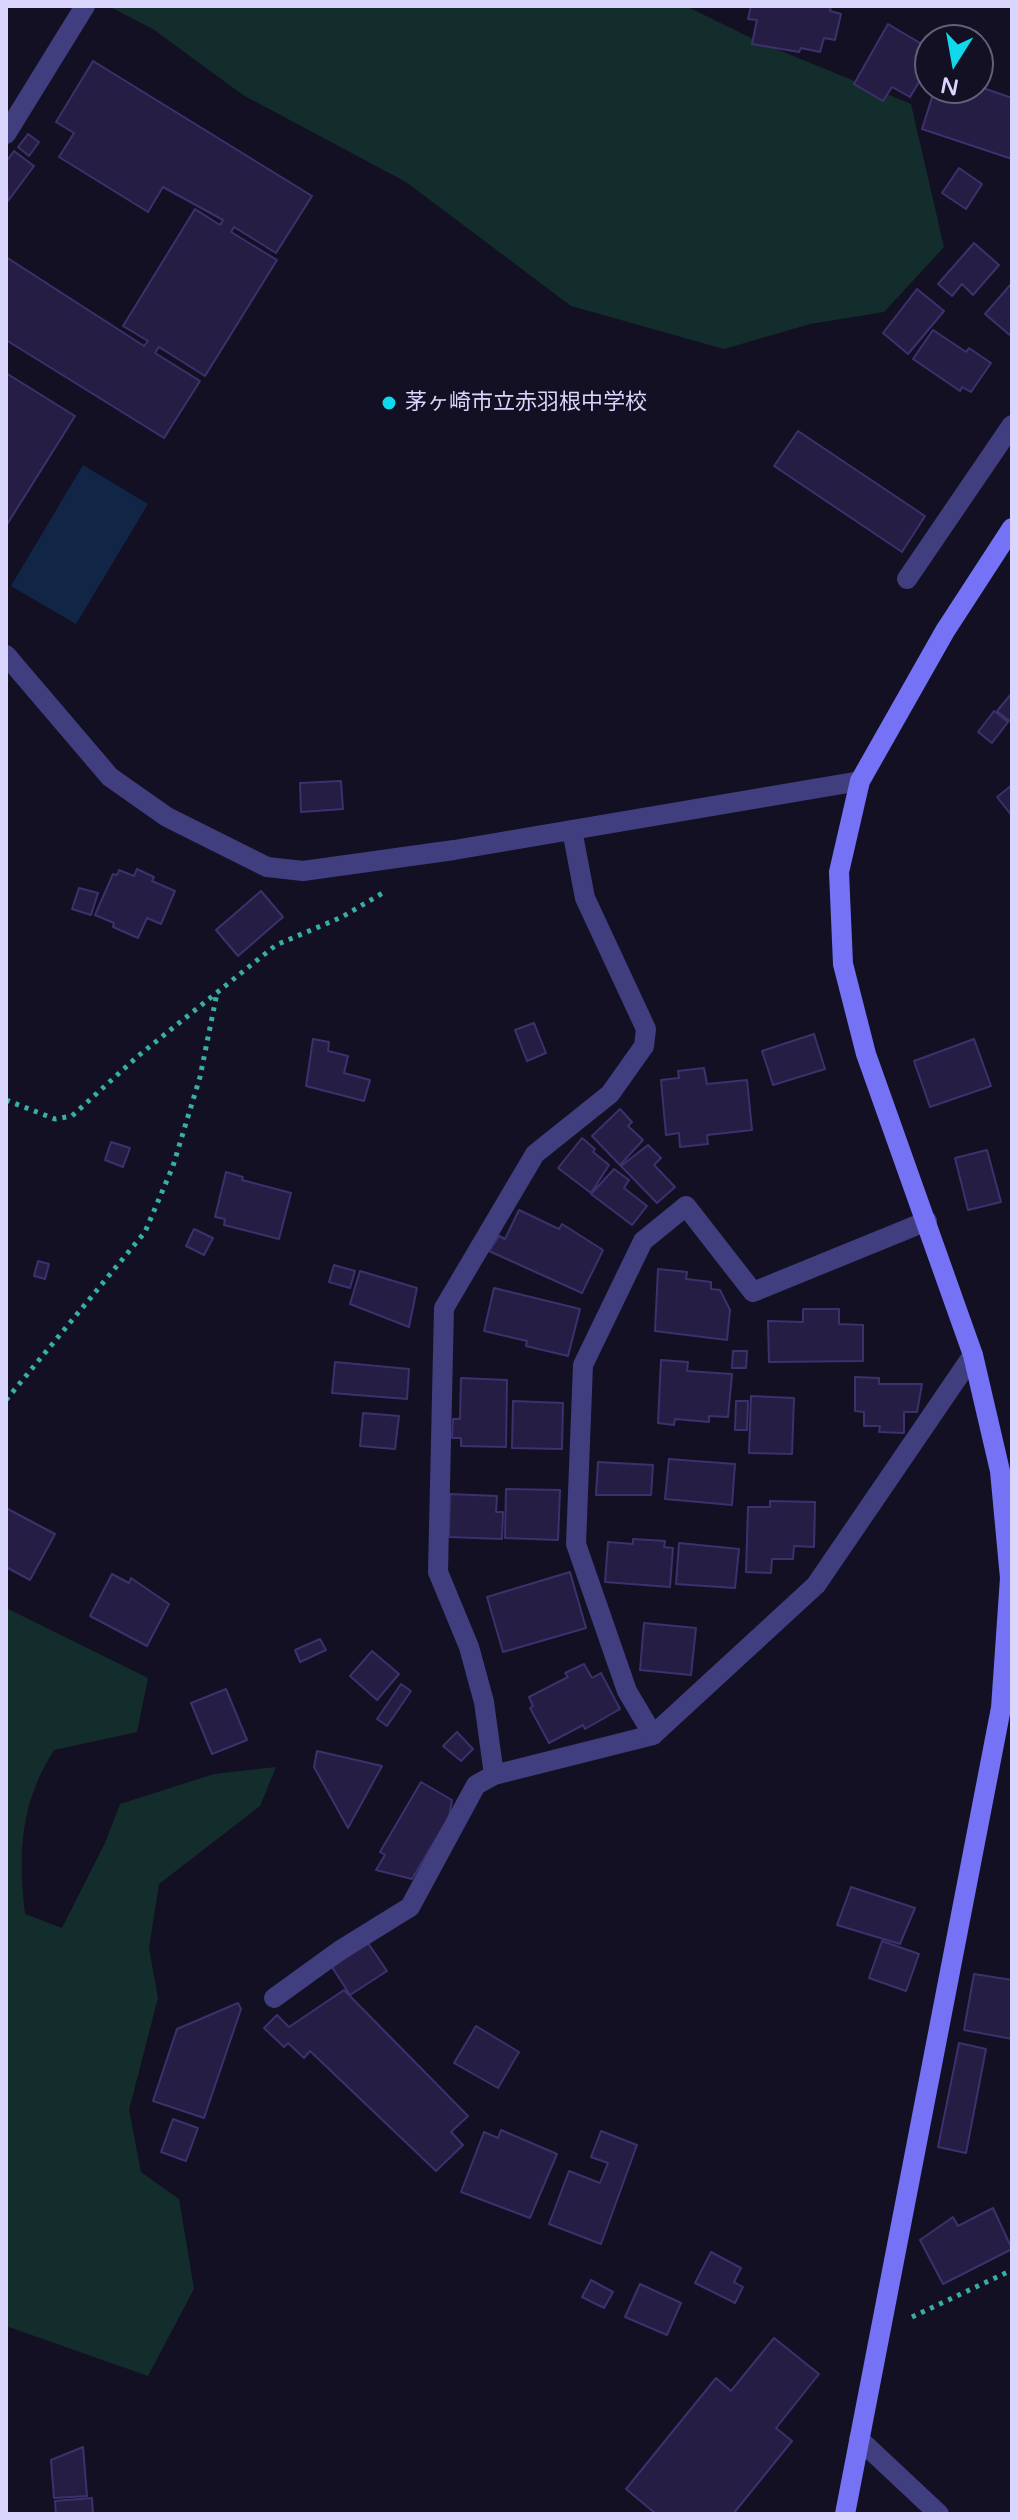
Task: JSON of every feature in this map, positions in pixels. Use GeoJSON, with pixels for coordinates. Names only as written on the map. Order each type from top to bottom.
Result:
{"type":"FeatureCollection","features":[{"type":"Feature","properties":{"kind":"street"},"geometry":{"type":"LineString","coordinates":[[6,134],[85,6]]}},
{"type":"Feature","properties":{"kind":"street"},"geometry":{"type":"LineString","coordinates":[[907,579],[1012,425]]}},
{"type":"Feature","properties":{"kind":"street"},"geometry":{"type":"LineString","coordinates":[[844,2512],[1007,1709],[1010,1578],[1000,1471],[973,1355],[866,1054],[843,964],[839,872],[860,781],[945,631],[1012,528]]}},
{"type":"Feature","properties":{"kind":"street"},"geometry":{"type":"LineString","coordinates":[[6,655],[110,777],[167,817],[267,867],[303,871],[572,830],[860,781]]}},
{"type":"Feature","properties":{"kind":"street"},"geometry":{"type":"LineString","coordinates":[[494,1775],[484,1702],[469,1647],[438,1572],[444,1308],[535,1154],[610,1094],[644,1046],[646,1029],[585,898],[572,830]]}},
{"type":"Feature","properties":{"kind":"street"},"geometry":{"type":"LineString","coordinates":[[653,1735],[627,1691],[576,1544],[583,1365],[643,1241],[686,1206],[753,1292],[927,1221]]}},
{"type":"Feature","properties":{"kind":"street"},"geometry":{"type":"LineString","coordinates":[[274,1998],[410,1907],[476,1785],[494,1775],[653,1735],[816,1585],[973,1355]]}},
{"type":"Feature","properties":{"kind":"street"},"geometry":{"type":"LineString","coordinates":[[859,2439],[939,2514]]}},
{"type":"Feature","properties":{"kind":"path"},"geometry":{"type":"LineString","coordinates":[[6,1100],[55,1119],[72,1116],[138,1056],[276,945],[342,917],[391,887]]}},
{"type":"Feature","properties":{"kind":"path"},"geometry":{"type":"LineString","coordinates":[[6,1400],[145,1232],[173,1166],[200,1077],[218,992]]}},
{"type":"Feature","properties":{"kind":"path"},"geometry":{"type":"LineString","coordinates":[[879,2333],[1012,2270]]}},
{"type":"Feature","properties":{"kind":"green space"},"geometry":{"type":"Polygon","coordinates":[[[108,6],[686,6],[759,42],[911,104],[944,247],[884,312],[810,324],[724,349],[571,306],[406,182],[243,95],[153,29],[108,6]]]}},
{"type":"Feature","properties":{"kind":"green space"},"geometry":{"type":"Polygon","coordinates":[[[6,1608],[148,1678],[137,1732],[54,1750],[43,1770],[34,1790],[24,1829],[22,1870],[25,1914],[62,1928],[105,1843],[120,1804],[214,1774],[276,1767],[260,1806],[159,1884],[149,1948],[158,1998],[129,2110],[141,2172],[179,2199],[194,2289],[148,2376],[6,2326],[6,1608]]]}},
{"type":"Feature","properties":{"kind":"water"},"geometry":{"type":"Polygon","coordinates":[[[83,465],[148,504],[76,624],[11,586],[83,465]]]}},
{"type":"Feature","properties":{"kind":"building"},"geometry":{"type":"Polygon","coordinates":[[[751,6],[831,6],[830,11],[841,14],[835,40],[824,38],[820,52],[801,48],[799,52],[752,44],[757,20],[748,19],[751,6]]]}},
{"type":"Feature","properties":{"kind":"building"},"geometry":{"type":"Polygon","coordinates":[[[888,24],[914,39],[914,90],[910,97],[892,87],[883,101],[854,84],[888,24]]]}},
{"type":"Feature","properties":{"kind":"building"},"geometry":{"type":"Polygon","coordinates":[[[93,61],[312,196],[276,253],[234,227],[231,232],[277,260],[205,376],[159,347],[155,353],[200,381],[164,438],[6,340],[6,257],[144,346],[148,341],[123,326],[195,209],[220,225],[223,220],[163,187],[148,212],[59,157],[74,133],[56,122],[93,61]]]}},
{"type":"Feature","properties":{"kind":"building"},"geometry":{"type":"Polygon","coordinates":[[[994,92],[1012,98],[1012,159],[922,129],[930,104],[994,104],[994,92]]]}},
{"type":"Feature","properties":{"kind":"building"},"geometry":{"type":"Polygon","coordinates":[[[28,134],[39,142],[29,156],[18,147],[28,134]]]}},
{"type":"Feature","properties":{"kind":"building"},"geometry":{"type":"Polygon","coordinates":[[[14,151],[34,166],[8,201],[6,162],[14,151]]]}},
{"type":"Feature","properties":{"kind":"building"},"geometry":{"type":"Polygon","coordinates":[[[959,168],[982,184],[966,209],[942,193],[959,168]]]}},
{"type":"Feature","properties":{"kind":"building"},"geometry":{"type":"Polygon","coordinates":[[[974,243],[999,265],[973,295],[962,284],[952,296],[938,284],[974,243]]]}},
{"type":"Feature","properties":{"kind":"building"},"geometry":{"type":"Polygon","coordinates":[[[1012,283],[1012,337],[985,314],[1012,283]]]}},
{"type":"Feature","properties":{"kind":"building"},"geometry":{"type":"Polygon","coordinates":[[[917,289],[944,311],[908,354],[883,333],[917,289]]]}},
{"type":"Feature","properties":{"kind":"building"},"geometry":{"type":"Polygon","coordinates":[[[933,330],[966,352],[969,348],[991,363],[971,392],[962,387],[960,391],[913,359],[933,330]]]}},
{"type":"Feature","properties":{"kind":"building"},"geometry":{"type":"Polygon","coordinates":[[[6,373],[75,416],[6,526],[6,373]]]}},
{"type":"Feature","properties":{"kind":"building"},"geometry":{"type":"Polygon","coordinates":[[[798,431],[925,516],[902,552],[774,466],[798,431]]]}},
{"type":"Feature","properties":{"kind":"building"},"geometry":{"type":"Polygon","coordinates":[[[1012,693],[1012,723],[997,711],[1012,693]]]}},
{"type":"Feature","properties":{"kind":"building"},"geometry":{"type":"Polygon","coordinates":[[[994,711],[1008,722],[992,743],[978,732],[994,711]]]}},
{"type":"Feature","properties":{"kind":"building"},"geometry":{"type":"Polygon","coordinates":[[[341,781],[343,809],[301,812],[300,783],[341,781]]]}},
{"type":"Feature","properties":{"kind":"building"},"geometry":{"type":"Polygon","coordinates":[[[1012,785],[1012,816],[997,797],[1012,785]]]}},
{"type":"Feature","properties":{"kind":"building"},"geometry":{"type":"Polygon","coordinates":[[[137,869],[154,877],[152,881],[175,891],[161,924],[147,918],[138,938],[95,915],[113,874],[117,875],[119,870],[134,876],[137,869]]]}},
{"type":"Feature","properties":{"kind":"building"},"geometry":{"type":"Polygon","coordinates":[[[79,888],[98,893],[91,915],[72,909],[79,888]]]}},
{"type":"Feature","properties":{"kind":"building"},"geometry":{"type":"Polygon","coordinates":[[[261,891],[283,917],[238,956],[216,930],[261,891]]]}},
{"type":"Feature","properties":{"kind":"building"},"geometry":{"type":"Polygon","coordinates":[[[534,1023],[546,1053],[527,1061],[515,1030],[534,1023]]]}},
{"type":"Feature","properties":{"kind":"building"},"geometry":{"type":"Polygon","coordinates":[[[814,1034],[825,1069],[773,1085],[762,1051],[814,1034]]]}},
{"type":"Feature","properties":{"kind":"building"},"geometry":{"type":"Polygon","coordinates":[[[313,1039],[329,1042],[328,1051],[348,1056],[344,1073],[370,1080],[364,1101],[306,1086],[313,1039]]]}},
{"type":"Feature","properties":{"kind":"building"},"geometry":{"type":"Polygon","coordinates":[[[974,1039],[991,1086],[930,1107],[914,1061],[974,1039]]]}},
{"type":"Feature","properties":{"kind":"building"},"geometry":{"type":"Polygon","coordinates":[[[704,1068],[707,1084],[747,1080],[752,1130],[707,1135],[708,1144],[680,1147],[679,1133],[666,1135],[661,1080],[679,1078],[678,1071],[704,1068]]]}},
{"type":"Feature","properties":{"kind":"building"},"geometry":{"type":"Polygon","coordinates":[[[620,1109],[632,1122],[628,1126],[643,1140],[620,1165],[592,1136],[620,1109]]]}},
{"type":"Feature","properties":{"kind":"building"},"geometry":{"type":"Polygon","coordinates":[[[582,1138],[609,1165],[591,1193],[558,1168],[582,1138]]]}},
{"type":"Feature","properties":{"kind":"building"},"geometry":{"type":"Polygon","coordinates":[[[111,1142],[130,1148],[123,1167],[105,1160],[111,1142]]]}},
{"type":"Feature","properties":{"kind":"building"},"geometry":{"type":"Polygon","coordinates":[[[648,1145],[661,1158],[654,1165],[675,1187],[657,1203],[621,1166],[648,1145]]]}},
{"type":"Feature","properties":{"kind":"building"},"geometry":{"type":"Polygon","coordinates":[[[987,1150],[1001,1202],[968,1210],[955,1158],[987,1150]]]}},
{"type":"Feature","properties":{"kind":"building"},"geometry":{"type":"Polygon","coordinates":[[[614,1169],[629,1180],[624,1188],[647,1206],[632,1225],[591,1194],[614,1169]]]}},
{"type":"Feature","properties":{"kind":"building"},"geometry":{"type":"Polygon","coordinates":[[[226,1172],[243,1177],[242,1180],[291,1193],[279,1239],[224,1225],[225,1219],[215,1217],[226,1172]]]}},
{"type":"Feature","properties":{"kind":"building"},"geometry":{"type":"Polygon","coordinates":[[[519,1210],[559,1229],[562,1224],[603,1250],[582,1293],[489,1251],[499,1236],[505,1239],[519,1210]]]}},
{"type":"Feature","properties":{"kind":"building"},"geometry":{"type":"Polygon","coordinates":[[[194,1229],[213,1238],[204,1255],[186,1246],[194,1229]]]}},
{"type":"Feature","properties":{"kind":"building"},"geometry":{"type":"Polygon","coordinates":[[[38,1261],[49,1264],[45,1279],[34,1276],[38,1261]]]}},
{"type":"Feature","properties":{"kind":"building"},"geometry":{"type":"Polygon","coordinates":[[[334,1265],[355,1271],[350,1288],[329,1282],[334,1265]]]}},
{"type":"Feature","properties":{"kind":"building"},"geometry":{"type":"Polygon","coordinates":[[[658,1269],[687,1272],[686,1279],[711,1282],[711,1289],[720,1290],[730,1310],[727,1340],[655,1331],[658,1269]]]}},
{"type":"Feature","properties":{"kind":"building"},"geometry":{"type":"Polygon","coordinates":[[[360,1271],[417,1288],[409,1327],[350,1304],[360,1271]]]}},
{"type":"Feature","properties":{"kind":"building"},"geometry":{"type":"Polygon","coordinates":[[[494,1288],[580,1309],[568,1356],[526,1346],[527,1341],[484,1331],[494,1288]]]}},
{"type":"Feature","properties":{"kind":"building"},"geometry":{"type":"Polygon","coordinates":[[[803,1309],[839,1309],[839,1324],[863,1325],[863,1361],[769,1362],[768,1321],[803,1322],[803,1309]]]}},
{"type":"Feature","properties":{"kind":"building"},"geometry":{"type":"Polygon","coordinates":[[[733,1351],[747,1351],[746,1368],[732,1368],[733,1351]]]}},
{"type":"Feature","properties":{"kind":"building"},"geometry":{"type":"Polygon","coordinates":[[[661,1360],[688,1362],[687,1371],[732,1374],[728,1417],[709,1416],[709,1422],[675,1419],[674,1425],[658,1423],[661,1360]]]}},
{"type":"Feature","properties":{"kind":"building"},"geometry":{"type":"Polygon","coordinates":[[[335,1362],[409,1369],[407,1399],[332,1393],[335,1362]]]}},
{"type":"Feature","properties":{"kind":"building"},"geometry":{"type":"Polygon","coordinates":[[[855,1377],[879,1378],[879,1384],[922,1384],[917,1412],[904,1412],[904,1433],[879,1432],[880,1426],[864,1426],[864,1412],[855,1411],[855,1377]]]}},
{"type":"Feature","properties":{"kind":"building"},"geometry":{"type":"Polygon","coordinates":[[[461,1378],[507,1380],[506,1447],[461,1446],[461,1438],[452,1438],[453,1419],[460,1419],[461,1378]]]}},
{"type":"Feature","properties":{"kind":"building"},"geometry":{"type":"Polygon","coordinates":[[[751,1396],[794,1398],[792,1454],[749,1453],[751,1396]]]}},
{"type":"Feature","properties":{"kind":"building"},"geometry":{"type":"Polygon","coordinates":[[[513,1401],[563,1403],[562,1449],[512,1448],[513,1401]]]}},
{"type":"Feature","properties":{"kind":"building"},"geometry":{"type":"Polygon","coordinates":[[[736,1401],[748,1401],[747,1430],[735,1430],[736,1401]]]}},
{"type":"Feature","properties":{"kind":"building"},"geometry":{"type":"Polygon","coordinates":[[[363,1413],[399,1416],[395,1449],[360,1446],[363,1413]]]}},
{"type":"Feature","properties":{"kind":"building"},"geometry":{"type":"Polygon","coordinates":[[[669,1459],[735,1464],[732,1505],[665,1499],[669,1459]]]}},
{"type":"Feature","properties":{"kind":"building"},"geometry":{"type":"Polygon","coordinates":[[[598,1462],[653,1465],[651,1495],[596,1495],[598,1462]]]}},
{"type":"Feature","properties":{"kind":"building"},"geometry":{"type":"Polygon","coordinates":[[[506,1489],[560,1490],[558,1540],[505,1538],[506,1489]]]}},
{"type":"Feature","properties":{"kind":"building"},"geometry":{"type":"Polygon","coordinates":[[[450,1494],[497,1496],[496,1512],[503,1512],[502,1539],[449,1537],[450,1494]]]}},
{"type":"Feature","properties":{"kind":"building"},"geometry":{"type":"Polygon","coordinates":[[[770,1501],[815,1502],[814,1547],[794,1546],[793,1559],[772,1559],[771,1573],[746,1572],[748,1507],[770,1507],[770,1501]]]}},
{"type":"Feature","properties":{"kind":"building"},"geometry":{"type":"Polygon","coordinates":[[[6,1508],[55,1534],[30,1580],[6,1567],[6,1508]]]}},
{"type":"Feature","properties":{"kind":"building"},"geometry":{"type":"Polygon","coordinates":[[[633,1539],[665,1541],[664,1547],[673,1548],[670,1587],[605,1582],[608,1542],[633,1544],[633,1539]]]}},
{"type":"Feature","properties":{"kind":"building"},"geometry":{"type":"Polygon","coordinates":[[[679,1543],[739,1549],[735,1588],[676,1584],[679,1543]]]}},
{"type":"Feature","properties":{"kind":"building"},"geometry":{"type":"Polygon","coordinates":[[[570,1572],[586,1628],[503,1652],[487,1597],[570,1572]]]}},
{"type":"Feature","properties":{"kind":"building"},"geometry":{"type":"Polygon","coordinates":[[[112,1574],[129,1583],[131,1578],[169,1604],[147,1646],[90,1616],[112,1574]]]}},
{"type":"Feature","properties":{"kind":"building"},"geometry":{"type":"Polygon","coordinates":[[[644,1623],[696,1628],[691,1675],[640,1670],[644,1623]]]}},
{"type":"Feature","properties":{"kind":"building"},"geometry":{"type":"Polygon","coordinates":[[[320,1639],[326,1650],[300,1662],[295,1650],[320,1639]]]}},
{"type":"Feature","properties":{"kind":"building"},"geometry":{"type":"Polygon","coordinates":[[[372,1651],[399,1674],[377,1700],[350,1676],[372,1651]]]}},
{"type":"Feature","properties":{"kind":"building"},"geometry":{"type":"Polygon","coordinates":[[[584,1664],[592,1678],[601,1673],[620,1709],[585,1729],[583,1725],[549,1743],[530,1708],[533,1706],[529,1697],[568,1677],[565,1673],[584,1664]]]}},
{"type":"Feature","properties":{"kind":"building"},"geometry":{"type":"Polygon","coordinates":[[[401,1684],[411,1691],[387,1726],[377,1719],[401,1684]]]}},
{"type":"Feature","properties":{"kind":"building"},"geometry":{"type":"Polygon","coordinates":[[[226,1689],[247,1740],[212,1754],[191,1703],[226,1689]]]}},
{"type":"Feature","properties":{"kind":"building"},"geometry":{"type":"Polygon","coordinates":[[[457,1732],[473,1749],[461,1761],[443,1746],[457,1732]]]}},
{"type":"Feature","properties":{"kind":"building"},"geometry":{"type":"Polygon","coordinates":[[[317,1751],[382,1766],[348,1828],[314,1767],[317,1751]]]}},
{"type":"Feature","properties":{"kind":"building"},"geometry":{"type":"Polygon","coordinates":[[[421,1782],[452,1800],[449,1817],[412,1879],[376,1870],[385,1855],[380,1852],[421,1782]]]}},
{"type":"Feature","properties":{"kind":"building"},"geometry":{"type":"Polygon","coordinates":[[[851,1887],[915,1908],[900,1944],[837,1925],[851,1887]]]}},
{"type":"Feature","properties":{"kind":"building"},"geometry":{"type":"Polygon","coordinates":[[[882,1941],[919,1954],[906,1991],[869,1978],[882,1941]]]}},
{"type":"Feature","properties":{"kind":"building"},"geometry":{"type":"Polygon","coordinates":[[[368,1943],[387,1971],[350,1995],[332,1967],[368,1943]]]}},
{"type":"Feature","properties":{"kind":"building"},"geometry":{"type":"Polygon","coordinates":[[[974,1974],[1012,1980],[1012,2039],[964,2030],[974,1974]]]}},
{"type":"Feature","properties":{"kind":"building"},"geometry":{"type":"Polygon","coordinates":[[[344,1990],[468,2116],[451,2132],[463,2145],[436,2171],[310,2051],[304,2058],[288,2043],[284,2047],[264,2028],[277,2015],[289,2027],[344,1990]]]}},
{"type":"Feature","properties":{"kind":"building"},"geometry":{"type":"Polygon","coordinates":[[[238,2003],[241,2009],[204,2118],[153,2101],[177,2029],[238,2003]]]}},
{"type":"Feature","properties":{"kind":"building"},"geometry":{"type":"Polygon","coordinates":[[[476,2026],[519,2052],[498,2088],[454,2063],[476,2026]]]}},
{"type":"Feature","properties":{"kind":"building"},"geometry":{"type":"Polygon","coordinates":[[[959,2043],[986,2049],[966,2153],[938,2147],[959,2043]]]}},
{"type":"Feature","properties":{"kind":"building"},"geometry":{"type":"Polygon","coordinates":[[[173,2119],[198,2128],[186,2161],[161,2152],[173,2119]]]}},
{"type":"Feature","properties":{"kind":"building"},"geometry":{"type":"Polygon","coordinates":[[[501,2130],[557,2154],[530,2218],[461,2192],[484,2132],[498,2138],[501,2130]]]}},
{"type":"Feature","properties":{"kind":"building"},"geometry":{"type":"Polygon","coordinates":[[[601,2131],[637,2145],[601,2244],[549,2224],[569,2171],[600,2183],[608,2163],[591,2157],[601,2131]]]}},
{"type":"Feature","properties":{"kind":"building"},"geometry":{"type":"Polygon","coordinates":[[[993,2208],[1012,2249],[943,2284],[920,2240],[953,2217],[958,2226],[993,2208]]]}},
{"type":"Feature","properties":{"kind":"building"},"geometry":{"type":"Polygon","coordinates":[[[711,2252],[741,2268],[734,2282],[743,2287],[735,2303],[695,2283],[711,2252]]]}},
{"type":"Feature","properties":{"kind":"building"},"geometry":{"type":"Polygon","coordinates":[[[591,2280],[613,2292],[604,2308],[582,2297],[591,2280]]]}},
{"type":"Feature","properties":{"kind":"building"},"geometry":{"type":"Polygon","coordinates":[[[640,2284],[681,2303],[667,2335],[625,2317],[640,2284]]]}},
{"type":"Feature","properties":{"kind":"building"},"geometry":{"type":"Polygon","coordinates":[[[774,2338],[819,2374],[776,2428],[792,2441],[733,2514],[656,2514],[626,2489],[716,2378],[731,2391],[774,2338]]]}},
{"type":"Feature","properties":{"kind":"building"},"geometry":{"type":"Polygon","coordinates":[[[83,2447],[87,2496],[54,2498],[51,2460],[83,2447]]]}},
{"type":"Feature","properties":{"kind":"building"},"geometry":{"type":"Polygon","coordinates":[[[92,2498],[93,2514],[56,2514],[55,2501],[92,2498]]]}},
{"type":"Feature","properties":{"kind":"place","name":"茅ヶ崎市立赤羽根中学校"},"geometry":{"type":"Point","coordinates":[389,403]}}]}
